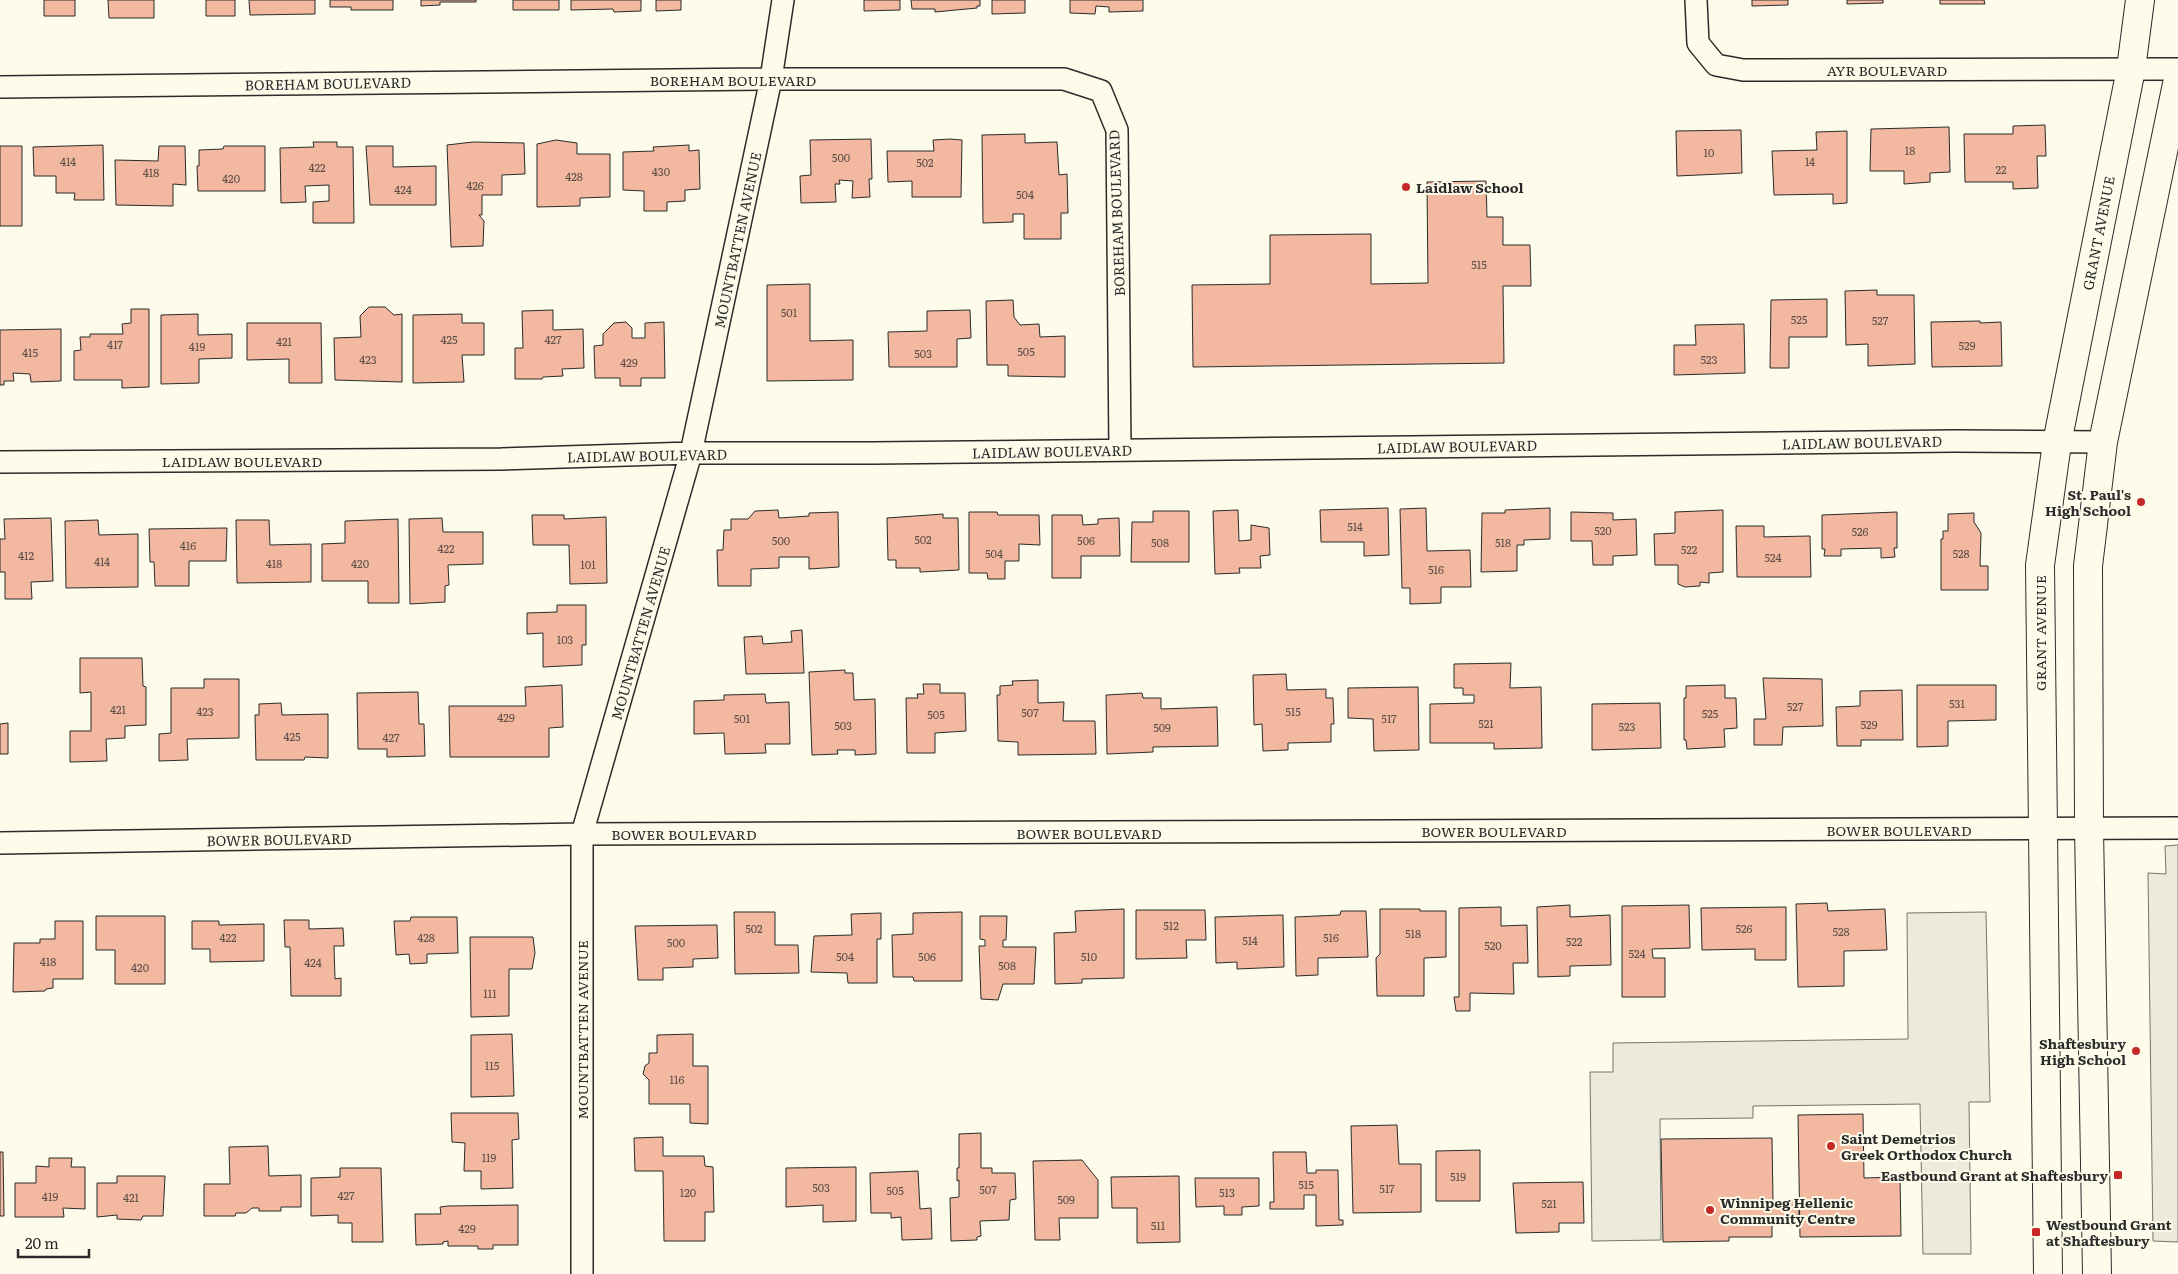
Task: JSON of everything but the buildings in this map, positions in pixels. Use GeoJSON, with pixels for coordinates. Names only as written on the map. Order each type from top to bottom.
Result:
{"type":"FeatureCollection","features":[{"type":"Feature","properties":{"kind":"main road","name":"GRANT AVENUE"},"geometry":{"type":"LineString","coordinates":[[2048,1274],[2040,565],[2057,443],[2131,69],[2140,0]]}},
{"type":"Feature","properties":{"kind":"main road"},"geometry":{"type":"LineString","coordinates":[[2097,1274],[2088,566],[2104,442],[2178,79]]}},
{"type":"Feature","properties":{"kind":"street","name":"MOUNTBATTEN AVENUE"},"geometry":{"type":"LineString","coordinates":[[582,1274],[582,834],[691,453],[771,79],[783,0]]}},
{"type":"Feature","properties":{"kind":"street","name":"AYR BOULEVARD"},"geometry":{"type":"LineString","coordinates":[[1696,0],[1698,43],[1716,65],[1743,70],[2178,69]]}},
{"type":"Feature","properties":{"kind":"street","name":"BOREHAM BOULEVARD"},"geometry":{"type":"LineString","coordinates":[[0,87],[771,79],[1064,79],[1101,91],[1117,130],[1120,450]]}},
{"type":"Feature","properties":{"kind":"street","name":"LAIDLAW BOULEVARD"},"geometry":{"type":"LineString","coordinates":[[0,462],[500,459],[691,453],[1954,441],[2104,442]]}},
{"type":"Feature","properties":{"kind":"street","name":"BOWER BOULEVARD"},"geometry":{"type":"LineString","coordinates":[[0,843],[582,834],[2178,828]]}},
{"type":"Feature","properties":{"kind":"shaded area"},"geometry":{"type":"Polygon","coordinates":[[[2178,845],[2178,1242],[2153,1241],[2148,873],[2166,874],[2165,846],[2178,845]]]}},
{"type":"Feature","properties":{"kind":"shaded area"},"geometry":{"type":"Polygon","coordinates":[[[1986,912],[1990,1102],[1969,1102],[1971,1254],[1923,1254],[1920,1104],[1753,1106],[1753,1118],[1660,1119],[1661,1240],[1592,1241],[1590,1072],[1613,1072],[1613,1043],[1908,1039],[1907,913],[1986,912]]]}},
{"type":"Feature","properties":{"kind":"place","name":"Laidlaw School"},"geometry":{"type":"Point","coordinates":[1406,187]}},
{"type":"Feature","properties":{"kind":"place","name":"St. Paul's High School"},"geometry":{"type":"Point","coordinates":[2141,502]}},
{"type":"Feature","properties":{"kind":"place","name":"Shaftesbury High School"},"geometry":{"type":"Point","coordinates":[2136,1051]}},
{"type":"Feature","properties":{"kind":"place","name":"Saint Demetrios Greek Orthodox Church"},"geometry":{"type":"Point","coordinates":[1831,1146]}},
{"type":"Feature","properties":{"kind":"place","name":"Eastbound Grant at Shaftesbury"},"geometry":{"type":"Point","coordinates":[2118,1175]}},
{"type":"Feature","properties":{"kind":"place","name":"Winnipeg Hellenic Community Centre"},"geometry":{"type":"Point","coordinates":[1710,1210]}},
{"type":"Feature","properties":{"kind":"place","name":"Westbound Grant at Shaftesbury"},"geometry":{"type":"Point","coordinates":[2036,1232]}}]}
